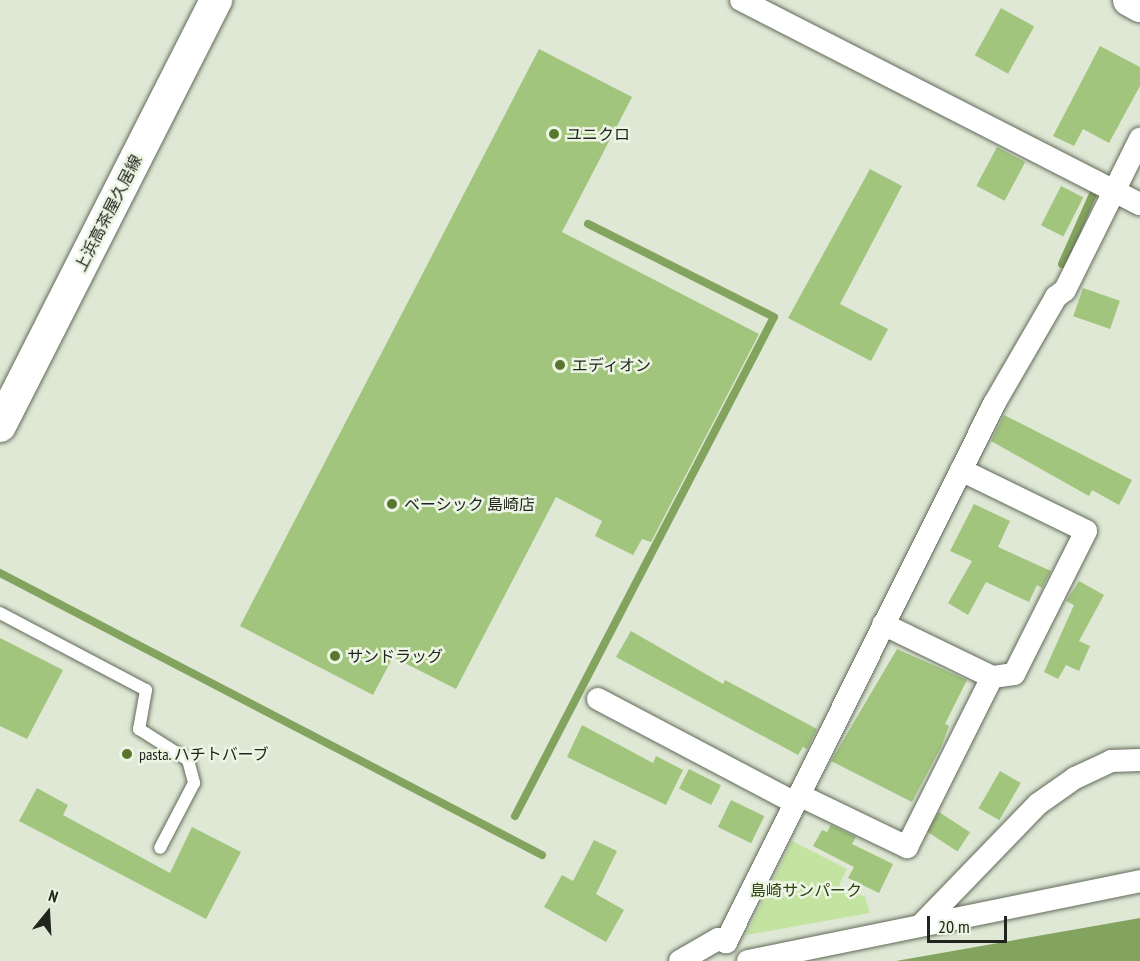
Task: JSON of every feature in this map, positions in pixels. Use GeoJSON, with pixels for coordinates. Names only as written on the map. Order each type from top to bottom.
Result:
{"type":"FeatureCollection","features":[{"type":"Feature","properties":{"kind":"main road","name":"上浜高茶屋久居線"},"geometry":{"type":"LineString","coordinates":[[0,426],[216,0]]}},
{"type":"Feature","properties":{"kind":"main road"},"geometry":{"type":"LineString","coordinates":[[1129,0],[1140,6]]}},
{"type":"Feature","properties":{"kind":"street"},"geometry":{"type":"LineString","coordinates":[[741,0],[1140,204]]}},
{"type":"Feature","properties":{"kind":"street"},"geometry":{"type":"LineString","coordinates":[[680,961],[718,939],[726,942],[961,470],[1056,297],[1065,290],[1140,139]]}},
{"type":"Feature","properties":{"kind":"street"},"geometry":{"type":"LineString","coordinates":[[884,624],[992,677],[1014,674],[1086,531],[961,470]]}},
{"type":"Feature","properties":{"kind":"street"},"geometry":{"type":"LineString","coordinates":[[598,699],[797,799],[907,847],[992,677]]}},
{"type":"Feature","properties":{"kind":"street"},"geometry":{"type":"LineString","coordinates":[[923,923],[1038,804],[1075,778],[1111,761],[1140,760]]}},
{"type":"Feature","properties":{"kind":"street"},"geometry":{"type":"LineString","coordinates":[[747,961],[827,948],[923,923],[1140,881]]}},
{"type":"Feature","properties":{"kind":"lane"},"geometry":{"type":"LineString","coordinates":[[0,613],[146,690],[140,729],[188,760],[194,783],[160,848]]}},
{"type":"Feature","properties":{"kind":"green space","name":"島崎サンパーク"},"geometry":{"type":"Polygon","coordinates":[[[792,841],[847,869],[839,885],[865,897],[870,913],[746,935],[792,841]]]}},
{"type":"Feature","properties":{"kind":"shaded area"},"geometry":{"type":"Polygon","coordinates":[[[1140,918],[1140,961],[896,961],[913,958],[1140,918]]]}},
{"type":"Feature","properties":{"kind":"building"},"geometry":{"type":"Polygon","coordinates":[[[1001,8],[1034,26],[1008,74],[975,55],[1001,8]]]}},
{"type":"Feature","properties":{"kind":"building"},"geometry":{"type":"Polygon","coordinates":[[[1100,46],[1140,67],[1140,86],[1109,143],[1083,129],[1074,146],[1053,136],[1100,46]]]}},
{"type":"Feature","properties":{"kind":"building"},"geometry":{"type":"Polygon","coordinates":[[[539,49],[632,97],[562,232],[759,334],[651,542],[642,539],[633,555],[595,536],[602,521],[556,497],[456,689],[393,657],[373,695],[240,626],[539,49]]]}},
{"type":"Feature","properties":{"kind":"building"},"geometry":{"type":"Polygon","coordinates":[[[997,147],[1025,162],[1005,201],[976,186],[997,147]]]}},
{"type":"Feature","properties":{"kind":"building"},"geometry":{"type":"Polygon","coordinates":[[[870,169],[902,186],[840,304],[888,329],[871,361],[788,318],[870,169]]]}},
{"type":"Feature","properties":{"kind":"building"},"geometry":{"type":"Polygon","coordinates":[[[1061,186],[1083,197],[1063,237],[1041,225],[1061,186]]]}},
{"type":"Feature","properties":{"kind":"building"},"geometry":{"type":"Polygon","coordinates":[[[1083,288],[1120,301],[1110,329],[1073,316],[1083,288]]]}},
{"type":"Feature","properties":{"kind":"building"},"geometry":{"type":"Polygon","coordinates":[[[1004,415],[1132,480],[1119,505],[1092,490],[1089,496],[991,441],[1004,415]]]}},
{"type":"Feature","properties":{"kind":"building"},"geometry":{"type":"Polygon","coordinates":[[[974,504],[1010,521],[998,547],[1051,571],[1042,588],[1037,585],[1029,602],[986,582],[968,615],[948,603],[972,561],[950,551],[974,504]]]}},
{"type":"Feature","properties":{"kind":"building"},"geometry":{"type":"Polygon","coordinates":[[[1079,581],[1104,595],[1079,641],[1090,646],[1079,671],[1066,665],[1058,679],[1044,672],[1074,605],[1066,601],[1079,581]]]}},
{"type":"Feature","properties":{"kind":"building"},"geometry":{"type":"Polygon","coordinates":[[[631,631],[723,684],[725,680],[817,729],[807,749],[803,747],[798,755],[616,657],[631,631]]]}},
{"type":"Feature","properties":{"kind":"building"},"geometry":{"type":"Polygon","coordinates":[[[0,638],[63,670],[27,739],[0,726],[0,638]]]}},
{"type":"Feature","properties":{"kind":"building"},"geometry":{"type":"Polygon","coordinates":[[[897,649],[967,680],[945,724],[949,726],[941,747],[912,802],[831,761],[897,649]]]}},
{"type":"Feature","properties":{"kind":"building"},"geometry":{"type":"Polygon","coordinates":[[[582,725],[653,763],[656,756],[683,770],[666,805],[567,757],[582,725]]]}},
{"type":"Feature","properties":{"kind":"building"},"geometry":{"type":"Polygon","coordinates":[[[689,769],[721,785],[711,805],[679,789],[689,769]]]}},
{"type":"Feature","properties":{"kind":"building"},"geometry":{"type":"Polygon","coordinates":[[[1000,771],[1021,783],[999,820],[978,808],[1000,771]]]}},
{"type":"Feature","properties":{"kind":"building"},"geometry":{"type":"Polygon","coordinates":[[[37,788],[68,805],[63,815],[170,873],[192,827],[241,852],[206,919],[19,821],[37,788]]]}},
{"type":"Feature","properties":{"kind":"building"},"geometry":{"type":"Polygon","coordinates":[[[731,800],[764,816],[751,843],[718,827],[731,800]]]}},
{"type":"Feature","properties":{"kind":"building"},"geometry":{"type":"Polygon","coordinates":[[[939,812],[970,832],[958,851],[926,831],[939,812]]]}},
{"type":"Feature","properties":{"kind":"building"},"geometry":{"type":"Polygon","coordinates":[[[831,825],[856,837],[852,844],[893,864],[879,893],[848,878],[854,867],[813,846],[822,830],[827,832],[831,825]]]}},
{"type":"Feature","properties":{"kind":"building"},"geometry":{"type":"Polygon","coordinates":[[[594,840],[617,851],[596,894],[624,910],[606,942],[544,907],[562,875],[573,881],[594,840]]]}},
{"type":"Feature","properties":{"kind":"waterway"},"geometry":{"type":"LineString","coordinates":[[1062,264],[1098,183]]}},
{"type":"Feature","properties":{"kind":"waterway"},"geometry":{"type":"LineString","coordinates":[[515,816],[774,317],[588,224]]}},
{"type":"Feature","properties":{"kind":"waterway"},"geometry":{"type":"LineString","coordinates":[[0,573],[542,855]]}},
{"type":"Feature","properties":{"kind":"place","name":"ユニクロ"},"geometry":{"type":"Point","coordinates":[554,134]}},
{"type":"Feature","properties":{"kind":"place","name":"エディオン"},"geometry":{"type":"Point","coordinates":[560,365]}},
{"type":"Feature","properties":{"kind":"place","name":"ベーシック 島崎店"},"geometry":{"type":"Point","coordinates":[392,504]}},
{"type":"Feature","properties":{"kind":"place","name":"サンドラッグ"},"geometry":{"type":"Point","coordinates":[335,656]}},
{"type":"Feature","properties":{"kind":"place","name":"pasta. ハチトバーブ"},"geometry":{"type":"Point","coordinates":[127,754]}}]}
